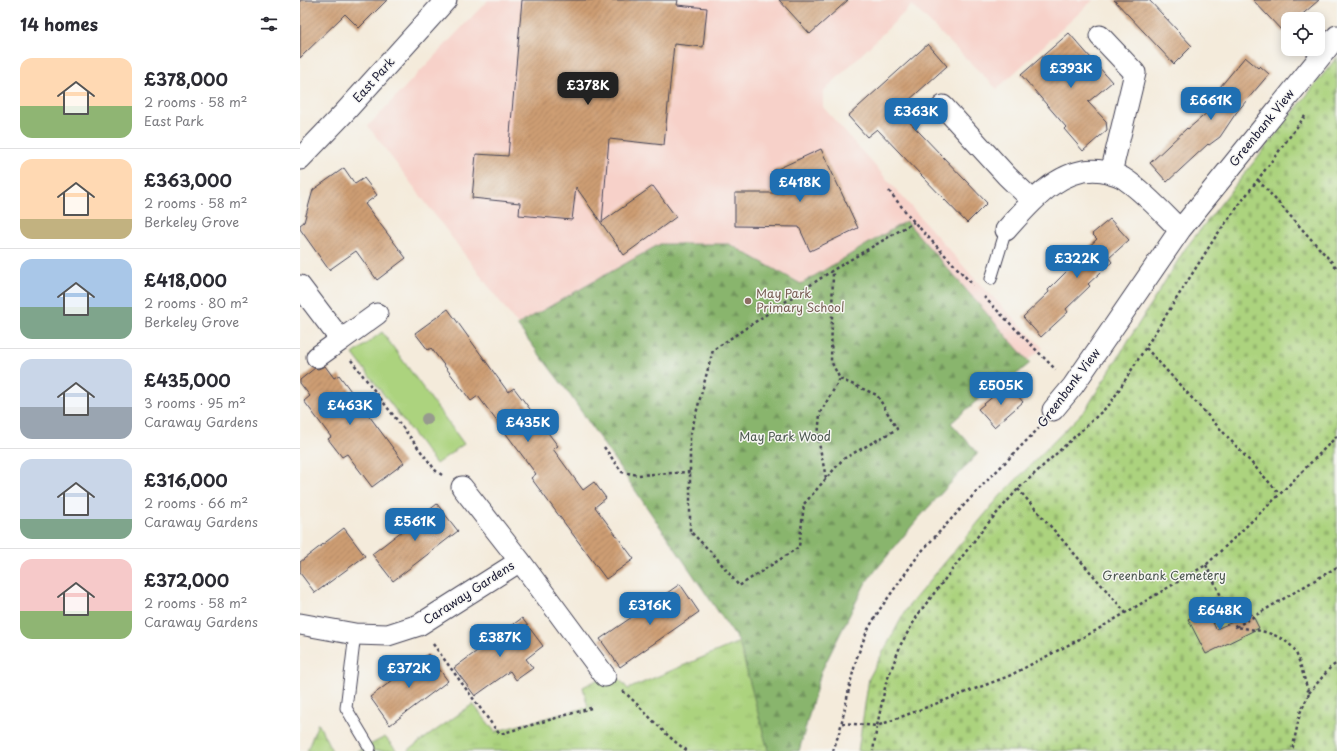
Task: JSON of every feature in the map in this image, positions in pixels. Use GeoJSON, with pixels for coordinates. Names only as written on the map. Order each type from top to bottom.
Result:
{"type":"FeatureCollection","features":[{"type":"Feature","properties":{"kind":"street","name":"East Park"},"geometry":{"type":"LineString","coordinates":[[300,160],[446,0]]}},
{"type":"Feature","properties":{"kind":"street"},"geometry":{"type":"LineString","coordinates":[[1100,36],[1135,73],[1111,173]]}},
{"type":"Feature","properties":{"kind":"street","name":"Greenbank View"},"geometry":{"type":"LineString","coordinates":[[1053,410],[1073,386],[1180,230],[1337,36]]}},
{"type":"Feature","properties":{"kind":"street"},"geometry":{"type":"LineString","coordinates":[[943,106],[1007,176],[1033,201]]}},
{"type":"Feature","properties":{"kind":"street"},"geometry":{"type":"LineString","coordinates":[[1006,230],[1033,201],[1053,184],[1074,174],[1093,170],[1111,173],[1125,179],[1180,230]]}},
{"type":"Feature","properties":{"kind":"street"},"geometry":{"type":"LineString","coordinates":[[300,286],[339,341]]}},
{"type":"Feature","properties":{"kind":"street"},"geometry":{"type":"LineString","coordinates":[[317,357],[377,314]]}},
{"type":"Feature","properties":{"kind":"street","name":"Caraway Gardens"},"geometry":{"type":"LineString","coordinates":[[462,487],[520,561],[606,676]]}},
{"type":"Feature","properties":{"kind":"street","name":"Caraway Gardens"},"geometry":{"type":"LineString","coordinates":[[300,624],[355,634],[388,635],[419,625],[520,561]]}},
{"type":"Feature","properties":{"kind":"lane"},"geometry":{"type":"LineString","coordinates":[[991,279],[1006,230]]}},
{"type":"Feature","properties":{"kind":"lane"},"geometry":{"type":"LineString","coordinates":[[355,634],[346,708],[370,748]]}},
{"type":"Feature","properties":{"kind":"path"},"geometry":{"type":"LineString","coordinates":[[874,751],[877,726],[888,676],[901,644],[919,612],[975,540],[1018,489],[1110,404],[1216,236],[1309,111]]}},
{"type":"Feature","properties":{"kind":"path"},"geometry":{"type":"LineString","coordinates":[[1258,180],[1337,268]]}},
{"type":"Feature","properties":{"kind":"path"},"geometry":{"type":"LineString","coordinates":[[833,270],[831,361],[840,379],[877,395],[897,429],[843,459],[804,504],[799,547],[739,586],[715,556],[690,531],[690,436],[713,350],[833,270],[914,222]]}},
{"type":"Feature","properties":{"kind":"path"},"geometry":{"type":"LineString","coordinates":[[339,341],[436,471],[462,487]]}},
{"type":"Feature","properties":{"kind":"path"},"geometry":{"type":"LineString","coordinates":[[1146,348],[1280,494]]}},
{"type":"Feature","properties":{"kind":"path"},"geometry":{"type":"LineString","coordinates":[[826,478],[818,438],[820,413],[840,379]]}},
{"type":"Feature","properties":{"kind":"path","name":"Greenbank View"},"geometry":{"type":"LineString","coordinates":[[833,751],[842,723],[857,657],[868,631],[880,609],[920,553],[979,489],[1035,433],[1053,410]]}},
{"type":"Feature","properties":{"kind":"path"},"geometry":{"type":"LineString","coordinates":[[842,723],[877,726],[1009,676],[1126,612],[1206,565],[1280,494],[1337,436]]}},
{"type":"Feature","properties":{"kind":"path"},"geometry":{"type":"LineString","coordinates":[[604,447],[622,472],[638,474],[690,472]]}},
{"type":"Feature","properties":{"kind":"path"},"geometry":{"type":"LineString","coordinates":[[1018,489],[1126,612]]}},
{"type":"Feature","properties":{"kind":"path"},"geometry":{"type":"LineString","coordinates":[[1206,565],[1236,626]]}},
{"type":"Feature","properties":{"kind":"path"},"geometry":{"type":"LineString","coordinates":[[1236,626],[1337,567]]}},
{"type":"Feature","properties":{"kind":"path"},"geometry":{"type":"LineString","coordinates":[[419,625],[496,731],[500,734],[591,708]]}},
{"type":"Feature","properties":{"kind":"path"},"geometry":{"type":"LineString","coordinates":[[1236,626],[1268,632],[1282,638],[1294,650],[1309,694]]}},
{"type":"Feature","properties":{"kind":"path"},"geometry":{"type":"LineString","coordinates":[[1292,751],[1300,713],[1309,694],[1330,668],[1337,663]]}},
{"type":"Feature","properties":{"kind":"path"},"geometry":{"type":"LineString","coordinates":[[606,676],[637,703],[677,744],[688,751]]}},
{"type":"Feature","properties":{"kind":"shaded area","name":"May Park Primary School"},"geometry":{"type":"Polygon","coordinates":[[[488,0],[1093,0],[997,89],[912,5],[823,92],[823,107],[973,277],[1043,348],[1028,360],[1030,363],[993,394],[989,390],[951,423],[978,453],[916,521],[866,582],[727,625],[568,392],[368,126],[488,0]]]}},
{"type":"Feature","properties":{"kind":"green space","name":"Greenbank Cemetery"},"geometry":{"type":"Polygon","coordinates":[[[1337,57],[1337,751],[858,751],[869,678],[907,608],[1001,495],[1086,409],[1185,249],[1337,57]]]}},
{"type":"Feature","properties":{"kind":"green space","name":"May Park Wood"},"geometry":{"type":"Polygon","coordinates":[[[906,221],[1030,363],[993,394],[989,390],[951,423],[978,453],[916,521],[866,582],[821,672],[799,751],[768,751],[739,642],[568,392],[517,325],[660,244],[729,244],[801,284],[906,221]]]}},
{"type":"Feature","properties":{"kind":"green space"},"geometry":{"type":"Polygon","coordinates":[[[382,332],[464,444],[436,464],[353,354],[382,332]]]}},
{"type":"Feature","properties":{"kind":"green space"},"geometry":{"type":"Polygon","coordinates":[[[739,642],[768,751],[407,751],[473,704],[496,733],[497,731],[588,707],[583,687],[613,672],[628,689],[739,642]]]}},
{"type":"Feature","properties":{"kind":"green space"},"geometry":{"type":"Polygon","coordinates":[[[318,723],[332,751],[307,751],[318,723]]]}},
{"type":"Feature","properties":{"kind":"green space"},"geometry":{"type":"Polygon","coordinates":[[[385,737],[397,751],[358,751],[385,737]]]}},
{"type":"Feature","properties":{"kind":"building"},"geometry":{"type":"Polygon","coordinates":[[[300,0],[387,0],[359,28],[345,14],[300,58],[300,0]]]}},
{"type":"Feature","properties":{"kind":"building"},"geometry":{"type":"Polygon","coordinates":[[[522,0],[678,0],[677,5],[707,8],[703,47],[674,44],[664,145],[609,139],[602,222],[653,186],[676,217],[624,255],[576,187],[572,220],[519,215],[520,203],[472,198],[476,154],[508,156],[522,0]]]}},
{"type":"Feature","properties":{"kind":"building"},"geometry":{"type":"Polygon","coordinates":[[[779,0],[848,0],[810,34],[779,0]]]}},
{"type":"Feature","properties":{"kind":"building"},"geometry":{"type":"Polygon","coordinates":[[[1114,0],[1149,0],[1192,46],[1174,64],[1114,0]]]}},
{"type":"Feature","properties":{"kind":"building"},"geometry":{"type":"Polygon","coordinates":[[[1253,0],[1319,0],[1305,12],[1281,12],[1281,30],[1253,0]]]}},
{"type":"Feature","properties":{"kind":"building"},"geometry":{"type":"Polygon","coordinates":[[[1069,33],[1112,82],[1088,102],[1106,121],[1107,130],[1083,151],[1064,129],[1066,127],[1021,75],[1069,33]]]}},
{"type":"Feature","properties":{"kind":"building"},"geometry":{"type":"Polygon","coordinates":[[[928,44],[947,66],[898,110],[987,203],[967,223],[877,129],[867,137],[848,116],[928,44]]]}},
{"type":"Feature","properties":{"kind":"building"},"geometry":{"type":"Polygon","coordinates":[[[1245,57],[1258,68],[1260,66],[1269,74],[1236,113],[1220,137],[1209,145],[1208,144],[1167,182],[1150,163],[1187,128],[1188,129],[1229,94],[1220,87],[1245,57]]]}},
{"type":"Feature","properties":{"kind":"building"},"geometry":{"type":"Polygon","coordinates":[[[821,149],[858,228],[810,251],[799,227],[735,226],[735,193],[783,193],[773,171],[821,149]]]}},
{"type":"Feature","properties":{"kind":"building"},"geometry":{"type":"Polygon","coordinates":[[[344,168],[355,184],[364,178],[377,195],[365,204],[406,258],[377,280],[356,251],[329,270],[300,229],[300,225],[304,222],[313,190],[344,168]]]}},
{"type":"Feature","properties":{"kind":"building"},"geometry":{"type":"Polygon","coordinates":[[[1110,219],[1129,240],[1109,258],[1112,262],[1088,284],[1090,286],[1066,309],[1068,312],[1041,337],[1023,317],[1049,292],[1048,290],[1071,267],[1069,265],[1097,239],[1092,234],[1110,219]]]}},
{"type":"Feature","properties":{"kind":"building"},"geometry":{"type":"Polygon","coordinates":[[[448,309],[508,392],[514,388],[558,446],[553,449],[583,490],[594,482],[606,498],[595,507],[634,559],[606,579],[531,478],[536,474],[478,396],[471,401],[431,348],[428,350],[415,333],[448,309]]]}},
{"type":"Feature","properties":{"kind":"building"},"geometry":{"type":"Polygon","coordinates":[[[325,366],[334,378],[339,375],[404,463],[372,487],[347,454],[342,457],[328,439],[331,437],[304,401],[310,396],[300,383],[300,380],[315,368],[318,369],[325,366]]]}},
{"type":"Feature","properties":{"kind":"building"},"geometry":{"type":"Polygon","coordinates":[[[1008,384],[1023,402],[994,427],[978,409],[1008,384]]]}},
{"type":"Feature","properties":{"kind":"building"},"geometry":{"type":"Polygon","coordinates":[[[437,504],[458,531],[393,581],[372,554],[437,504]]]}},
{"type":"Feature","properties":{"kind":"building"},"geometry":{"type":"Polygon","coordinates":[[[344,528],[365,556],[315,593],[300,573],[300,562],[344,528]]]}},
{"type":"Feature","properties":{"kind":"building"},"geometry":{"type":"Polygon","coordinates":[[[680,584],[699,612],[620,667],[600,639],[680,584]]]}},
{"type":"Feature","properties":{"kind":"building"},"geometry":{"type":"Polygon","coordinates":[[[1207,610],[1216,629],[1252,614],[1259,628],[1206,654],[1188,619],[1207,610]]]}},
{"type":"Feature","properties":{"kind":"building"},"geometry":{"type":"Polygon","coordinates":[[[522,618],[543,646],[526,659],[533,668],[516,680],[510,671],[475,696],[454,668],[522,618]]]}},
{"type":"Feature","properties":{"kind":"building"},"geometry":{"type":"Polygon","coordinates":[[[428,654],[448,681],[390,725],[370,697],[428,654]]]}},
{"type":"Feature","properties":{"kind":"place","name":"May Park Primary School"},"geometry":{"type":"Point","coordinates":[748,301]}}]}
